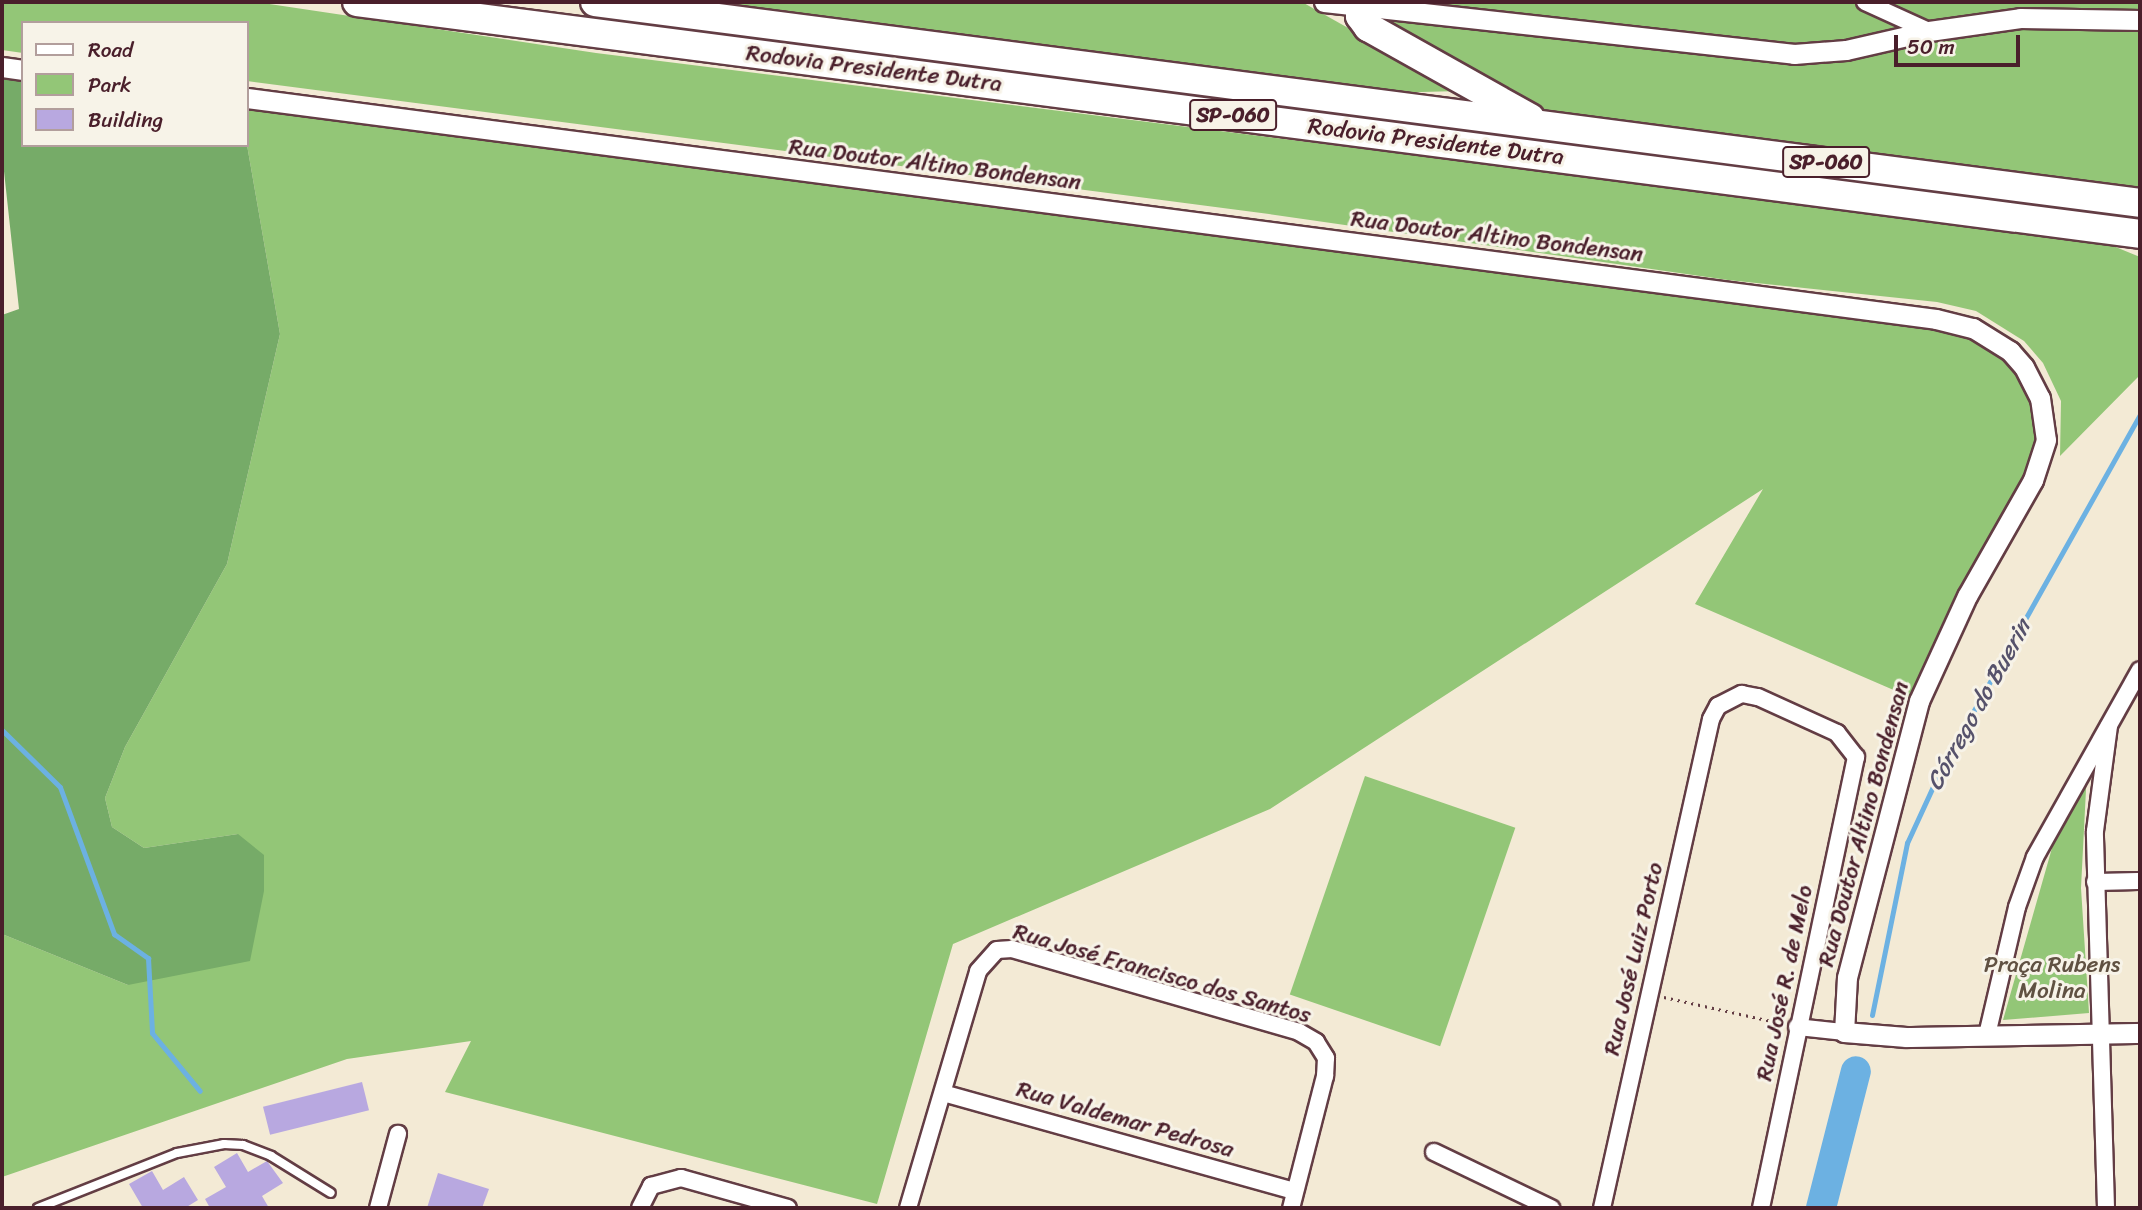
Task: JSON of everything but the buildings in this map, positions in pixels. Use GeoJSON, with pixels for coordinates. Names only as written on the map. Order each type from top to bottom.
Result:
{"type":"FeatureCollection","features":[{"type":"Feature","properties":{"kind":"highway","name":"Rodovia Presidente Dutra"},"geometry":{"type":"LineString","coordinates":[[357,2],[2140,234]]}},
{"type":"Feature","properties":{"kind":"highway","name":"Rodovia Presidente Dutra"},"geometry":{"type":"LineString","coordinates":[[595,2],[2140,203]]}},
{"type":"Feature","properties":{"kind":"highway"},"geometry":{"type":"LineString","coordinates":[[1360,6],[1360,16],[1368,27],[1541,125]]}},
{"type":"Feature","properties":{"kind":"street"},"geometry":{"type":"LineString","coordinates":[[1324,2],[1794,54],[1846,50],[1929,31],[2020,18],[2140,20]]}},
{"type":"Feature","properties":{"kind":"street"},"geometry":{"type":"LineString","coordinates":[[1865,2],[1929,31]]}},
{"type":"Feature","properties":{"kind":"street"},"geometry":{"type":"LineString","coordinates":[[2,67],[21,69]]}},
{"type":"Feature","properties":{"kind":"street","name":"Rua Doutor Altino Bondensan"},"geometry":{"type":"LineString","coordinates":[[248,98],[1936,319],[1993,338],[2017,359],[2036,387],[2046,440],[2033,480],[1967,596],[1919,701],[1847,977],[1844,1032]]}},
{"type":"Feature","properties":{"kind":"street"},"geometry":{"type":"LineString","coordinates":[[1987,1035],[2017,907],[2035,857],[2140,670]]}},
{"type":"Feature","properties":{"kind":"street","name":"Rua José R. de Melo"},"geometry":{"type":"LineString","coordinates":[[1711,719],[1727,699],[1742,694],[1758,697],[1846,740],[1856,758],[1797,1027],[1761,1208]]}},
{"type":"Feature","properties":{"kind":"street","name":"Rua José Luiz Porto"},"geometry":{"type":"LineString","coordinates":[[1602,1208],[1711,719]]}},
{"type":"Feature","properties":{"kind":"street"},"geometry":{"type":"LineString","coordinates":[[2106,1208],[2095,831],[2109,726]]}},
{"type":"Feature","properties":{"kind":"street"},"geometry":{"type":"LineString","coordinates":[[2095,882],[2140,881]]}},
{"type":"Feature","properties":{"kind":"street","name":"Rua José Francisco dos Santos"},"geometry":{"type":"LineString","coordinates":[[908,1208],[978,971],[997,950],[1012,949],[1299,1032],[1316,1042],[1326,1058],[1325,1076],[1291,1208]]}},
{"type":"Feature","properties":{"kind":"street"},"geometry":{"type":"LineString","coordinates":[[1797,1027],[1844,1032],[1987,1035],[2140,1033]]}},
{"type":"Feature","properties":{"kind":"street","name":"Rua Valdemar Pedrosa"},"geometry":{"type":"LineString","coordinates":[[943,1093],[1294,1191]]}},
{"type":"Feature","properties":{"kind":"street"},"geometry":{"type":"LineString","coordinates":[[378,1208],[398,1135]]}},
{"type":"Feature","properties":{"kind":"street"},"geometry":{"type":"LineString","coordinates":[[1434,1152],[1551,1208]]}},
{"type":"Feature","properties":{"kind":"street"},"geometry":{"type":"LineString","coordinates":[[640,1208],[651,1186],[681,1178],[788,1208]]}},
{"type":"Feature","properties":{"kind":"lane"},"geometry":{"type":"LineString","coordinates":[[2110,199],[2140,193]]}},
{"type":"Feature","properties":{"kind":"lane"},"geometry":{"type":"LineString","coordinates":[[2108,230],[2140,245]]}},
{"type":"Feature","properties":{"kind":"lane"},"geometry":{"type":"LineString","coordinates":[[38,1208],[177,1153],[224,1144],[243,1145],[271,1156],[331,1193]]}},
{"type":"Feature","properties":{"kind":"path"},"geometry":{"type":"LineString","coordinates":[[1650,994],[1797,1027]]}},
{"type":"Feature","properties":{"kind":"green space"},"geometry":{"type":"Polygon","coordinates":[[[2,2],[256,2],[596,53],[2101,241],[2140,257],[2140,375],[2060,456],[2061,401],[2043,363],[2024,341],[1976,311],[1937,302],[1728,280],[1269,214],[248,81],[248,21],[21,21],[21,53],[2,50],[2,2]]]}},
{"type":"Feature","properties":{"kind":"green space"},"geometry":{"type":"Polygon","coordinates":[[[595,2],[1302,2],[1460,91],[1305,95],[595,2]]]}},
{"type":"Feature","properties":{"kind":"green space"},"geometry":{"type":"Polygon","coordinates":[[[1340,2],[2140,2],[2140,193],[1541,125],[1340,2]]]}},
{"type":"Feature","properties":{"kind":"green space"},"geometry":{"type":"Polygon","coordinates":[[[2,67],[21,70],[21,147],[247,147],[280,334],[227,564],[125,747],[105,798],[112,827],[144,848],[238,834],[264,855],[264,891],[250,961],[128,985],[2,934],[2,315],[19,309],[2,153],[2,67]]]}},
{"type":"Feature","properties":{"kind":"green space"},"geometry":{"type":"Polygon","coordinates":[[[248,97],[1955,323],[2024,367],[2046,440],[1919,701],[1695,604],[1763,489],[1270,809],[953,944],[877,1204],[445,1092],[471,1041],[347,1059],[2,1177],[2,934],[128,985],[238,834],[144,848],[112,827],[105,798],[125,747],[227,564],[280,334],[247,147],[248,97]]]}},
{"type":"Feature","properties":{"kind":"green space","name":"Praça Rubens Molina"},"geometry":{"type":"Polygon","coordinates":[[[2087,770],[2081,888],[2089,1013],[2003,1020],[2054,841],[2087,770]]]}},
{"type":"Feature","properties":{"kind":"green space"},"geometry":{"type":"Polygon","coordinates":[[[1365,776],[1515,828],[1440,1046],[1290,994],[1365,776]]]}},
{"type":"Feature","properties":{"kind":"waterway","name":"Córrego do Buerin"},"geometry":{"type":"LineString","coordinates":[[1872,1015],[1907,843],[1941,769],[2140,415]]}},
{"type":"Feature","properties":{"kind":"waterway"},"geometry":{"type":"LineString","coordinates":[[2,730],[60,787],[114,934],[148,958],[152,1033],[200,1091]]}},
{"type":"Feature","properties":{"kind":"waterway","name":"Córrego do Buerin"},"geometry":{"type":"LineString","coordinates":[[1821,1208],[1856,1071]]}}]}
